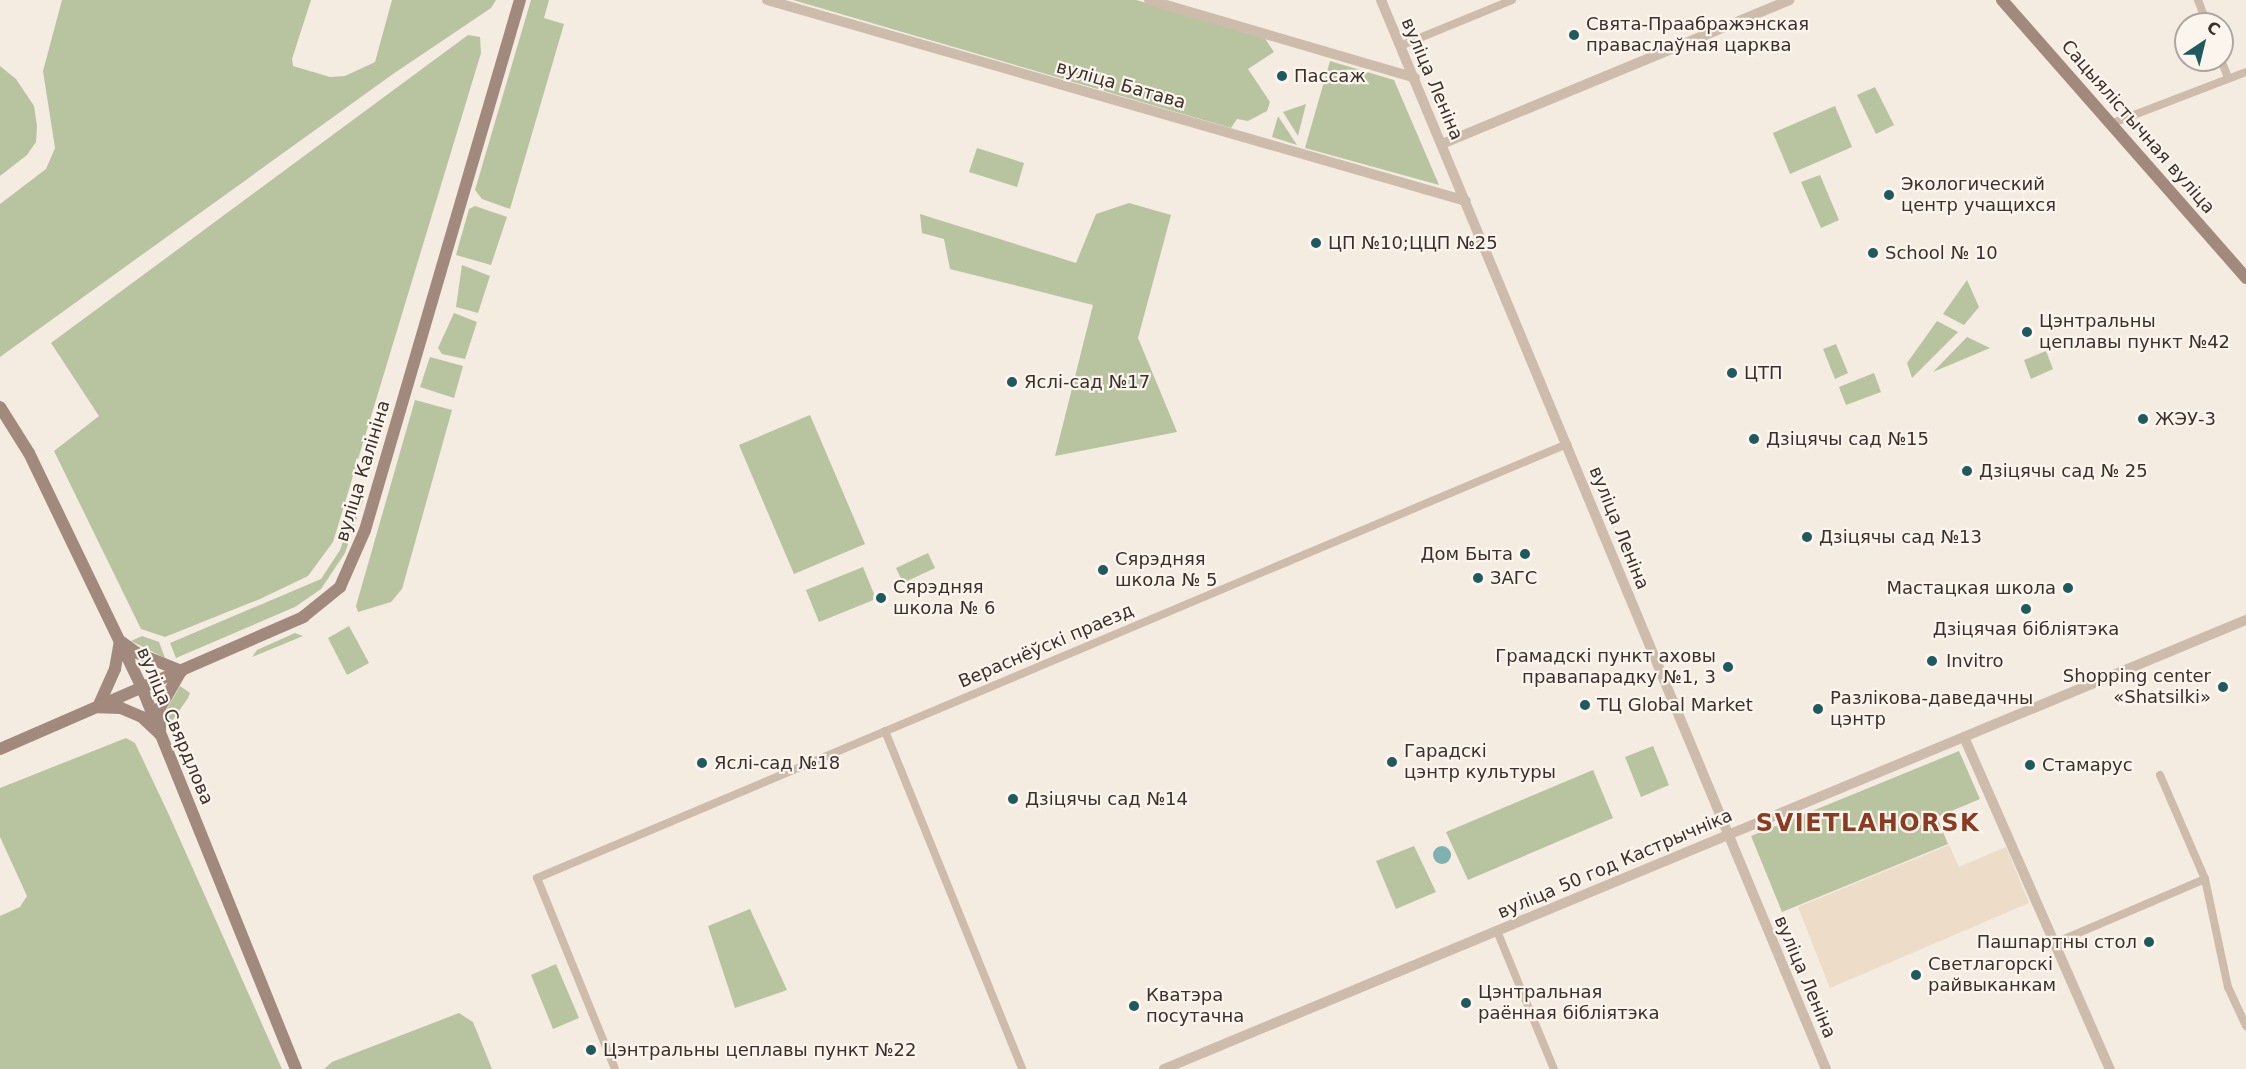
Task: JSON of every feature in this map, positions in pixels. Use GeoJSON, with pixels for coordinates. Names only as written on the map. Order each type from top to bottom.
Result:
{"type":"FeatureCollection","features":[{"type":"Feature","properties":{"kind":"main road","name":"вуліца Калініна"},"geometry":{"type":"LineString","coordinates":[[0,749],[317,609],[340,587],[351,568],[520,0]]}},
{"type":"Feature","properties":{"kind":"main road","name":"Сацыялістычная вуліца"},"geometry":{"type":"LineString","coordinates":[[2002,0],[2113,123],[2246,278]]}},
{"type":"Feature","properties":{"kind":"main road","name":"вуліца Свярдлова"},"geometry":{"type":"LineString","coordinates":[[0,407],[29,453],[142,688],[296,1069]]}},
{"type":"Feature","properties":{"kind":"main road"},"geometry":{"type":"LineString","coordinates":[[120,641],[137,653],[181,671],[160,708],[159,734],[131,713],[98,707],[115,669],[120,641]]}},
{"type":"Feature","properties":{"kind":"street","name":"вуліца Батава"},"geometry":{"type":"LineString","coordinates":[[767,0],[1466,201]]}},
{"type":"Feature","properties":{"kind":"street"},"geometry":{"type":"LineString","coordinates":[[1149,0],[1415,78]]}},
{"type":"Feature","properties":{"kind":"street","name":"вуліца Леніна"},"geometry":{"type":"LineString","coordinates":[[1381,0],[1567,444],[1727,836],[1827,1069]]}},
{"type":"Feature","properties":{"kind":"street"},"geometry":{"type":"LineString","coordinates":[[1400,46],[1512,0]]}},
{"type":"Feature","properties":{"kind":"street"},"geometry":{"type":"LineString","coordinates":[[1442,144],[1790,0]]}},
{"type":"Feature","properties":{"kind":"street"},"geometry":{"type":"LineString","coordinates":[[2226,72],[2228,77]]}},
{"type":"Feature","properties":{"kind":"street"},"geometry":{"type":"LineString","coordinates":[[2113,123],[2246,72]]}},
{"type":"Feature","properties":{"kind":"street","name":"Вераснёўскі праезд"},"geometry":{"type":"LineString","coordinates":[[615,1069],[537,878],[1567,444]]}},
{"type":"Feature","properties":{"kind":"street","name":"вуліца 50 год Кастрычніка"},"geometry":{"type":"LineString","coordinates":[[1164,1069],[2246,620]]}},
{"type":"Feature","properties":{"kind":"street"},"geometry":{"type":"LineString","coordinates":[[885,731],[1022,1069]]}},
{"type":"Feature","properties":{"kind":"street"},"geometry":{"type":"LineString","coordinates":[[1964,737],[2110,1069]]}},
{"type":"Feature","properties":{"kind":"street"},"geometry":{"type":"LineString","coordinates":[[2160,775],[2205,879],[2228,987],[2246,1026]]}},
{"type":"Feature","properties":{"kind":"street"},"geometry":{"type":"LineString","coordinates":[[2055,943],[2205,879]]}},
{"type":"Feature","properties":{"kind":"street"},"geometry":{"type":"LineString","coordinates":[[1497,931],[1554,1069]]}},
{"type":"Feature","properties":{"kind":"green space"},"geometry":{"type":"Polygon","coordinates":[[[62,0],[311,0],[292,59],[293,66],[330,77],[345,76],[375,62],[392,0],[496,0],[491,8],[393,74],[0,357],[0,204],[46,169],[55,148],[43,71],[62,0]]]}},
{"type":"Feature","properties":{"kind":"green space"},"geometry":{"type":"Polygon","coordinates":[[[531,0],[549,0],[544,18],[564,24],[510,209],[482,199],[475,190],[531,0]]]}},
{"type":"Feature","properties":{"kind":"green space"},"geometry":{"type":"Polygon","coordinates":[[[793,0],[1136,0],[1264,37],[1274,52],[1248,69],[1270,102],[1267,111],[1248,121],[1237,119],[1231,128],[793,0]]]}},
{"type":"Feature","properties":{"kind":"green space"},"geometry":{"type":"Polygon","coordinates":[[[468,35],[480,37],[481,53],[333,542],[308,576],[260,599],[165,637],[141,629],[54,451],[99,416],[51,343],[468,35]]]}},
{"type":"Feature","properties":{"kind":"green space"},"geometry":{"type":"Polygon","coordinates":[[[1330,61],[1394,80],[1439,185],[1305,148],[1330,61]]]}},
{"type":"Feature","properties":{"kind":"green space"},"geometry":{"type":"Polygon","coordinates":[[[0,66],[16,79],[34,106],[37,126],[36,142],[27,155],[0,176],[0,66]]]}},
{"type":"Feature","properties":{"kind":"green space"},"geometry":{"type":"Polygon","coordinates":[[[1875,87],[1894,125],[1876,134],[1857,95],[1875,87]]]}},
{"type":"Feature","properties":{"kind":"green space"},"geometry":{"type":"Polygon","coordinates":[[[1306,104],[1298,136],[1283,112],[1306,104]]]}},
{"type":"Feature","properties":{"kind":"green space"},"geometry":{"type":"Polygon","coordinates":[[[1835,106],[1852,147],[1790,174],[1773,133],[1835,106]]]}},
{"type":"Feature","properties":{"kind":"green space"},"geometry":{"type":"Polygon","coordinates":[[[1278,116],[1297,145],[1272,137],[1278,116]]]}},
{"type":"Feature","properties":{"kind":"green space"},"geometry":{"type":"Polygon","coordinates":[[[977,148],[1024,163],[1017,187],[969,172],[977,148]]]}},
{"type":"Feature","properties":{"kind":"green space"},"geometry":{"type":"Polygon","coordinates":[[[1820,175],[1839,220],[1821,228],[1801,182],[1820,175]]]}},
{"type":"Feature","properties":{"kind":"green space"},"geometry":{"type":"Polygon","coordinates":[[[1129,203],[1171,215],[1138,338],[1177,432],[1055,456],[1093,305],[950,269],[944,239],[922,233],[920,214],[1076,263],[1096,214],[1129,203]]]}},
{"type":"Feature","properties":{"kind":"green space"},"geometry":{"type":"Polygon","coordinates":[[[475,206],[507,217],[491,265],[456,255],[469,209],[475,206]]]}},
{"type":"Feature","properties":{"kind":"green space"},"geometry":{"type":"Polygon","coordinates":[[[462,265],[490,276],[478,313],[456,307],[462,265]]]}},
{"type":"Feature","properties":{"kind":"green space"},"geometry":{"type":"Polygon","coordinates":[[[1967,280],[1979,307],[1964,325],[1943,314],[1967,280]]]}},
{"type":"Feature","properties":{"kind":"green space"},"geometry":{"type":"Polygon","coordinates":[[[454,313],[477,322],[465,359],[442,354],[438,348],[454,313]]]}},
{"type":"Feature","properties":{"kind":"green space"},"geometry":{"type":"Polygon","coordinates":[[[1937,321],[1958,332],[1912,378],[1907,363],[1937,321]]]}},
{"type":"Feature","properties":{"kind":"green space"},"geometry":{"type":"Polygon","coordinates":[[[1967,337],[1990,348],[1933,372],[1967,337]]]}},
{"type":"Feature","properties":{"kind":"green space"},"geometry":{"type":"Polygon","coordinates":[[[1836,344],[1848,373],[1835,379],[1823,349],[1836,344]]]}},
{"type":"Feature","properties":{"kind":"green space"},"geometry":{"type":"Polygon","coordinates":[[[2046,351],[2053,369],[2031,379],[2024,360],[2046,351]]]}},
{"type":"Feature","properties":{"kind":"green space"},"geometry":{"type":"Polygon","coordinates":[[[430,357],[463,366],[454,398],[420,387],[430,357]]]}},
{"type":"Feature","properties":{"kind":"green space"},"geometry":{"type":"Polygon","coordinates":[[[1874,373],[1881,392],[1846,405],[1839,387],[1874,373]]]}},
{"type":"Feature","properties":{"kind":"green space"},"geometry":{"type":"Polygon","coordinates":[[[415,400],[452,410],[402,589],[391,602],[358,612],[356,606],[415,400]]]}},
{"type":"Feature","properties":{"kind":"green space"},"geometry":{"type":"Polygon","coordinates":[[[810,415],[865,544],[794,574],[739,445],[810,415]]]}},
{"type":"Feature","properties":{"kind":"green space"},"geometry":{"type":"Polygon","coordinates":[[[360,495],[364,497],[345,553],[321,589],[295,607],[176,658],[170,643],[321,579],[340,550],[360,495]]]}},
{"type":"Feature","properties":{"kind":"green space"},"geometry":{"type":"Polygon","coordinates":[[[928,553],[935,568],[903,583],[896,568],[928,553]]]}},
{"type":"Feature","properties":{"kind":"green space"},"geometry":{"type":"Polygon","coordinates":[[[863,567],[876,599],[819,622],[806,590],[863,567]]]}},
{"type":"Feature","properties":{"kind":"green space"},"geometry":{"type":"Polygon","coordinates":[[[349,626],[369,663],[347,675],[328,638],[349,626]]]}},
{"type":"Feature","properties":{"kind":"green space"},"geometry":{"type":"Polygon","coordinates":[[[295,633],[303,636],[252,657],[257,650],[295,633]]]}},
{"type":"Feature","properties":{"kind":"green space"},"geometry":{"type":"Polygon","coordinates":[[[142,636],[159,642],[165,658],[131,641],[142,636]]]}},
{"type":"Feature","properties":{"kind":"green space"},"geometry":{"type":"Polygon","coordinates":[[[180,686],[190,693],[170,724],[165,726],[164,714],[180,686]]]}},
{"type":"Feature","properties":{"kind":"green space"},"geometry":{"type":"Polygon","coordinates":[[[126,738],[135,743],[169,815],[282,1069],[0,1069],[0,916],[20,907],[27,896],[0,837],[0,788],[126,738]]]}},
{"type":"Feature","properties":{"kind":"green space"},"geometry":{"type":"Polygon","coordinates":[[[1653,746],[1669,785],[1641,797],[1625,757],[1653,746]]]}},
{"type":"Feature","properties":{"kind":"green space"},"geometry":{"type":"Polygon","coordinates":[[[1959,751],[1980,799],[1937,817],[1948,844],[1782,912],[1751,836],[1959,751]]]}},
{"type":"Feature","properties":{"kind":"green space"},"geometry":{"type":"Polygon","coordinates":[[[1593,770],[1613,818],[1468,880],[1446,832],[1593,770]]]}},
{"type":"Feature","properties":{"kind":"green space"},"geometry":{"type":"Polygon","coordinates":[[[1414,846],[1436,892],[1396,909],[1376,861],[1414,846]]]}},
{"type":"Feature","properties":{"kind":"green space"},"geometry":{"type":"Polygon","coordinates":[[[750,909],[787,990],[735,1008],[708,926],[750,909]]]}},
{"type":"Feature","properties":{"kind":"green space"},"geometry":{"type":"Polygon","coordinates":[[[556,964],[579,1018],[553,1029],[531,975],[556,964]]]}},
{"type":"Feature","properties":{"kind":"green space"},"geometry":{"type":"Polygon","coordinates":[[[459,1013],[473,1022],[492,1069],[324,1069],[332,1062],[459,1013]]]}},
{"type":"Feature","properties":{"kind":"shaded area"},"geometry":{"type":"Polygon","coordinates":[[[1949,845],[1959,867],[2006,847],[2029,903],[1830,988],[1798,907],[1949,845]]]}},
{"type":"Feature","properties":{"kind":"water"},"geometry":{"type":"Polygon","coordinates":[[[1442,846],[1448,849],[1451,855],[1448,861],[1442,864],[1436,861],[1433,855],[1436,849],[1442,846]]]}},
{"type":"Feature","properties":{"kind":"place","name":"Свята-Праабражэнская праваслаўная царква"},"geometry":{"type":"Point","coordinates":[1574,35]}},
{"type":"Feature","properties":{"kind":"place","name":"Пассаж"},"geometry":{"type":"Point","coordinates":[1282,76]}},
{"type":"Feature","properties":{"kind":"place","name":"Экологический центр учащихся"},"geometry":{"type":"Point","coordinates":[1889,195]}},
{"type":"Feature","properties":{"kind":"place","name":"ЦП №10;ЦЦП №25"},"geometry":{"type":"Point","coordinates":[1316,243]}},
{"type":"Feature","properties":{"kind":"place","name":"School № 10"},"geometry":{"type":"Point","coordinates":[1873,253]}},
{"type":"Feature","properties":{"kind":"place","name":"Цэнтральны цеплавы пункт №42"},"geometry":{"type":"Point","coordinates":[2027,332]}},
{"type":"Feature","properties":{"kind":"place","name":"ЦТП"},"geometry":{"type":"Point","coordinates":[1732,373]}},
{"type":"Feature","properties":{"kind":"place","name":"Яслі-сад №17"},"geometry":{"type":"Point","coordinates":[1012,382]}},
{"type":"Feature","properties":{"kind":"place","name":"ЖЭУ-3"},"geometry":{"type":"Point","coordinates":[2143,419]}},
{"type":"Feature","properties":{"kind":"place","name":"Дзіцячы сад №15"},"geometry":{"type":"Point","coordinates":[1754,439]}},
{"type":"Feature","properties":{"kind":"place","name":"Дзіцячы сад № 25"},"geometry":{"type":"Point","coordinates":[1967,471]}},
{"type":"Feature","properties":{"kind":"place","name":"Дзіцячы сад №13"},"geometry":{"type":"Point","coordinates":[1807,537]}},
{"type":"Feature","properties":{"kind":"place","name":"Дом Быта"},"geometry":{"type":"Point","coordinates":[1525,554]}},
{"type":"Feature","properties":{"kind":"place","name":"Сярэдняя школа № 5"},"geometry":{"type":"Point","coordinates":[1103,570]}},
{"type":"Feature","properties":{"kind":"place","name":"ЗАГС"},"geometry":{"type":"Point","coordinates":[1478,578]}},
{"type":"Feature","properties":{"kind":"place","name":"Мастацкая школа"},"geometry":{"type":"Point","coordinates":[2068,588]}},
{"type":"Feature","properties":{"kind":"place","name":"Сярэдняя школа № 6"},"geometry":{"type":"Point","coordinates":[881,598]}},
{"type":"Feature","properties":{"kind":"place","name":"Дзіцячая бібліятэка"},"geometry":{"type":"Point","coordinates":[2026,609]}},
{"type":"Feature","properties":{"kind":"place","name":"Invitro"},"geometry":{"type":"Point","coordinates":[1932,661]}},
{"type":"Feature","properties":{"kind":"place","name":"Грамадскі пункт аховы правапарадку №1, 3"},"geometry":{"type":"Point","coordinates":[1728,667]}},
{"type":"Feature","properties":{"kind":"place","name":"Shopping center «Shatsilki»"},"geometry":{"type":"Point","coordinates":[2223,687]}},
{"type":"Feature","properties":{"kind":"place","name":"ТЦ Global Market"},"geometry":{"type":"Point","coordinates":[1585,705]}},
{"type":"Feature","properties":{"kind":"place","name":"Разлікова-даведачны цэнтр"},"geometry":{"type":"Point","coordinates":[1818,709]}},
{"type":"Feature","properties":{"kind":"place","name":"Гарадскі цэнтр культуры"},"geometry":{"type":"Point","coordinates":[1392,762]}},
{"type":"Feature","properties":{"kind":"place","name":"Яслі-сад №18"},"geometry":{"type":"Point","coordinates":[702,763]}},
{"type":"Feature","properties":{"kind":"place","name":"Стамарус"},"geometry":{"type":"Point","coordinates":[2030,765]}},
{"type":"Feature","properties":{"kind":"place","name":"Дзіцячы сад №14"},"geometry":{"type":"Point","coordinates":[1013,799]}},
{"type":"Feature","properties":{"kind":"place","name":"Пашпартны стол"},"geometry":{"type":"Point","coordinates":[2149,942]}},
{"type":"Feature","properties":{"kind":"place","name":"Светлагорскі райвыканкам"},"geometry":{"type":"Point","coordinates":[1916,975]}},
{"type":"Feature","properties":{"kind":"place","name":"Цэнтральная раённая бібліятэка"},"geometry":{"type":"Point","coordinates":[1466,1003]}},
{"type":"Feature","properties":{"kind":"place","name":"Кватэра посутачна"},"geometry":{"type":"Point","coordinates":[1134,1006]}},
{"type":"Feature","properties":{"kind":"place","name":"Цэнтральны цеплавы пункт №22"},"geometry":{"type":"Point","coordinates":[591,1050]}},
{"type":"Feature","properties":{"kind":"district","name":"SVIETLAHORSK"},"geometry":{"type":"Point","coordinates":[1868,824]}}]}
